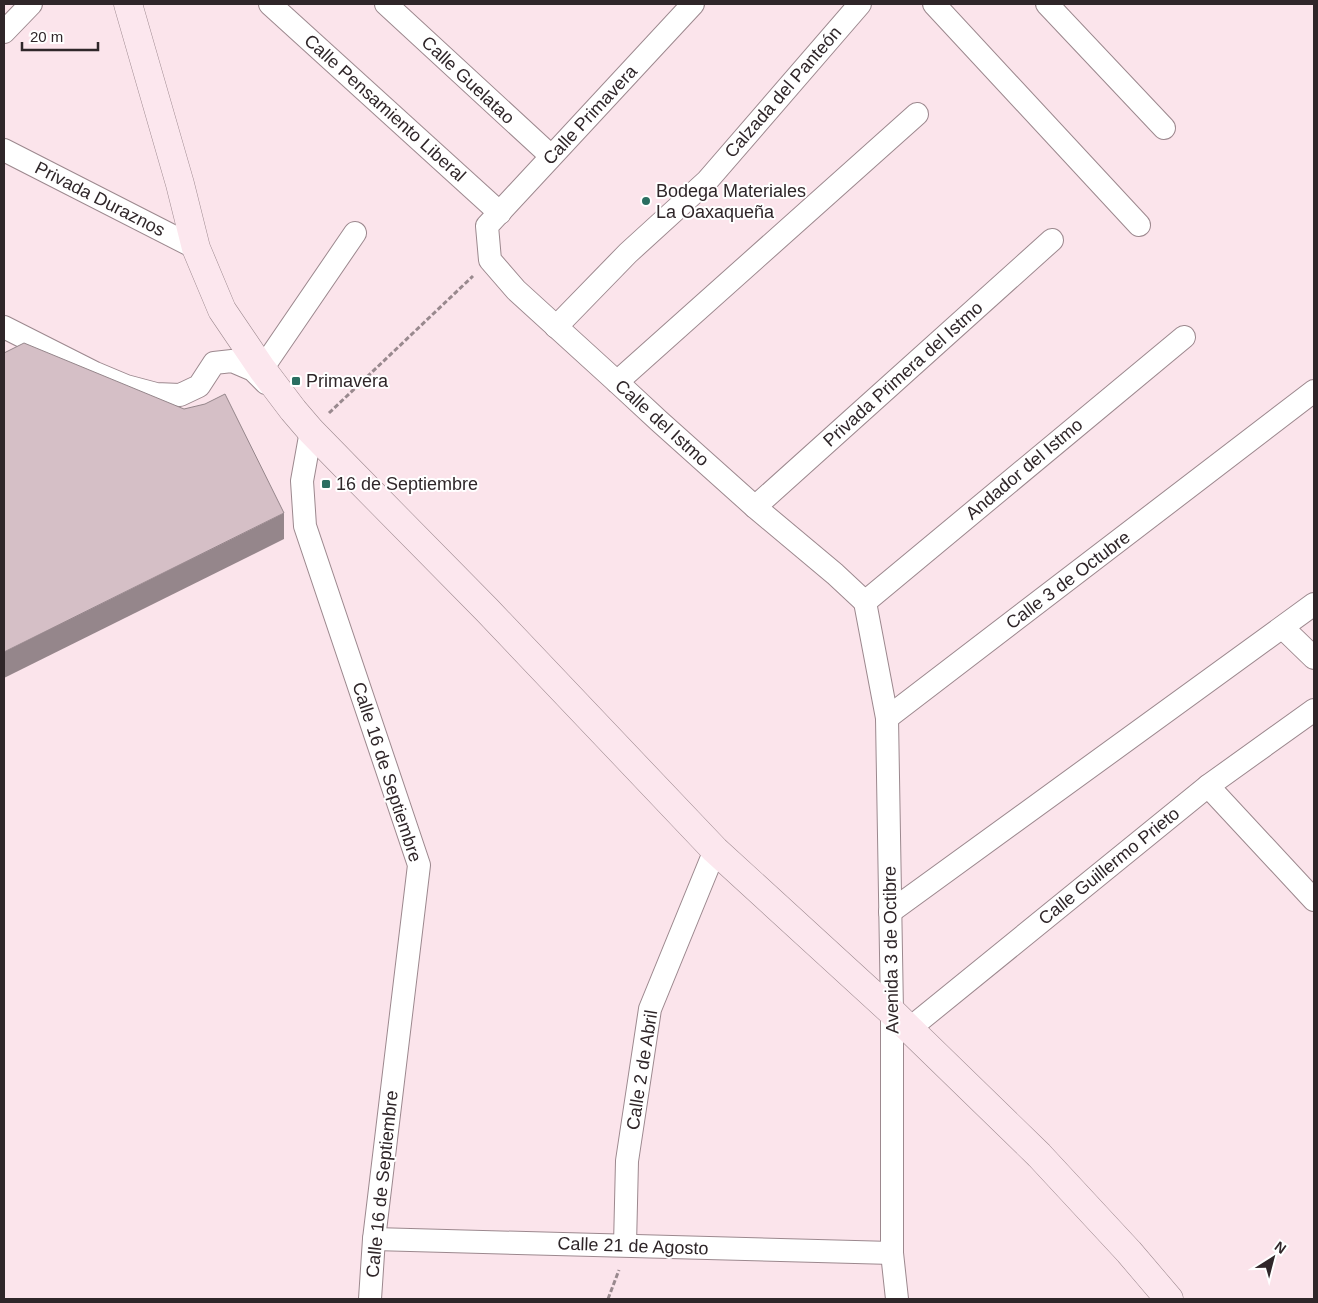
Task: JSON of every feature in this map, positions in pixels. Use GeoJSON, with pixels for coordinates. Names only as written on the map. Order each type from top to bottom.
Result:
{"type":"FeatureCollection","features":[{"type":"Feature","properties":{"kind":"street"},"geometry":{"type":"LineString","coordinates":[[128,4],[180,184],[196,248],[222,310],[262,369],[293,410]]}},
{"type":"Feature","properties":{"kind":"street","name":"Calle Pensamiento Liberal"},"geometry":{"type":"LineString","coordinates":[[270,4],[494,219]]}},
{"type":"Feature","properties":{"kind":"street","name":"Calle Guelatao"},"geometry":{"type":"LineString","coordinates":[[386,4],[551,156]]}},
{"type":"Feature","properties":{"kind":"street","name":"Calzada del Panteón"},"geometry":{"type":"LineString","coordinates":[[556,327],[628,253],[706,181],[860,4]]}},
{"type":"Feature","properties":{"kind":"street"},"geometry":{"type":"LineString","coordinates":[[934,4],[1139,225]]}},
{"type":"Feature","properties":{"kind":"street"},"geometry":{"type":"LineString","coordinates":[[1047,4],[1164,128]]}},
{"type":"Feature","properties":{"kind":"street"},"geometry":{"type":"LineString","coordinates":[[4,32],[25,6]]}},
{"type":"Feature","properties":{"kind":"street","name":"Calle Primavera"},"geometry":{"type":"LineString","coordinates":[[494,219],[681,8]]}},
{"type":"Feature","properties":{"kind":"street"},"geometry":{"type":"LineString","coordinates":[[618,382],[917,114]]}},
{"type":"Feature","properties":{"kind":"street","name":"Privada Duraznos"},"geometry":{"type":"LineString","coordinates":[[4,150],[196,248]]}},
{"type":"Feature","properties":{"kind":"street"},"geometry":{"type":"LineString","coordinates":[[490,260],[494,219]]}},
{"type":"Feature","properties":{"kind":"street"},"geometry":{"type":"LineString","coordinates":[[262,369],[355,233]]}},
{"type":"Feature","properties":{"kind":"street","name":"Privada Primera del Istmo"},"geometry":{"type":"LineString","coordinates":[[755,507],[1052,240]]}},
{"type":"Feature","properties":{"kind":"street","name":"Calle del Istmo"},"geometry":{"type":"LineString","coordinates":[[490,260],[516,290],[659,421],[865,602]]}},
{"type":"Feature","properties":{"kind":"street"},"geometry":{"type":"LineString","coordinates":[[4,327],[95,373],[126,386],[156,394],[180,395],[199,386],[214,363],[232,361],[253,370],[487,610],[714,850],[901,1021],[1039,1155],[1129,1252],[1169,1299]]}},
{"type":"Feature","properties":{"kind":"street","name":"Andador del Istmo"},"geometry":{"type":"LineString","coordinates":[[865,602],[1184,337]]}},
{"type":"Feature","properties":{"kind":"street","name":"Calle 3 de Octubre"},"geometry":{"type":"LineString","coordinates":[[887,718],[1314,391]]}},
{"type":"Feature","properties":{"kind":"street","name":"Calle 16 de Septiembre"},"geometry":{"type":"LineString","coordinates":[[311,430],[302,481],[305,526],[419,865],[374,1239],[370,1299]]}},
{"type":"Feature","properties":{"kind":"street","name":"Avenida 3 de Octibre"},"geometry":{"type":"LineString","coordinates":[[865,602],[887,718],[890,912],[901,1021],[892,1253],[897,1299]]}},
{"type":"Feature","properties":{"kind":"street"},"geometry":{"type":"LineString","coordinates":[[890,912],[1314,604]]}},
{"type":"Feature","properties":{"kind":"street"},"geometry":{"type":"LineString","coordinates":[[1283,628],[1314,658]]}},
{"type":"Feature","properties":{"kind":"street","name":"Calle Guillermo Prieto"},"geometry":{"type":"LineString","coordinates":[[901,1021],[1208,786],[1314,710]]}},
{"type":"Feature","properties":{"kind":"street"},"geometry":{"type":"LineString","coordinates":[[1208,786],[1314,900]]}},
{"type":"Feature","properties":{"kind":"street","name":"Calle 2 de Abril"},"geometry":{"type":"LineString","coordinates":[[625,1245],[627,1162],[650,1009],[714,850]]}},
{"type":"Feature","properties":{"kind":"street","name":"Calle 21 de Agosto"},"geometry":{"type":"LineString","coordinates":[[374,1239],[892,1253]]}},
{"type":"Feature","properties":{"kind":"path"},"geometry":{"type":"LineString","coordinates":[[311,430],[490,260]]}},
{"type":"Feature","properties":{"kind":"path"},"geometry":{"type":"LineString","coordinates":[[608,1299],[617,1277],[625,1245]]}},
{"type":"Feature","properties":{"kind":"building"},"geometry":{"type":"Polygon","coordinates":[[[24,343],[184,409],[205,404],[225,394],[284,513],[4,652],[4,353],[24,343]]]}},
{"type":"Feature","properties":{"kind":"place","name":"Bodega Materiales La Oaxaqueña"},"geometry":{"type":"Point","coordinates":[646,201]}},
{"type":"Feature","properties":{"kind":"place","name":"Primavera"},"geometry":{"type":"Point","coordinates":[296,381]}},
{"type":"Feature","properties":{"kind":"place","name":"16 de Septiembre"},"geometry":{"type":"Point","coordinates":[326,484]}}]}
